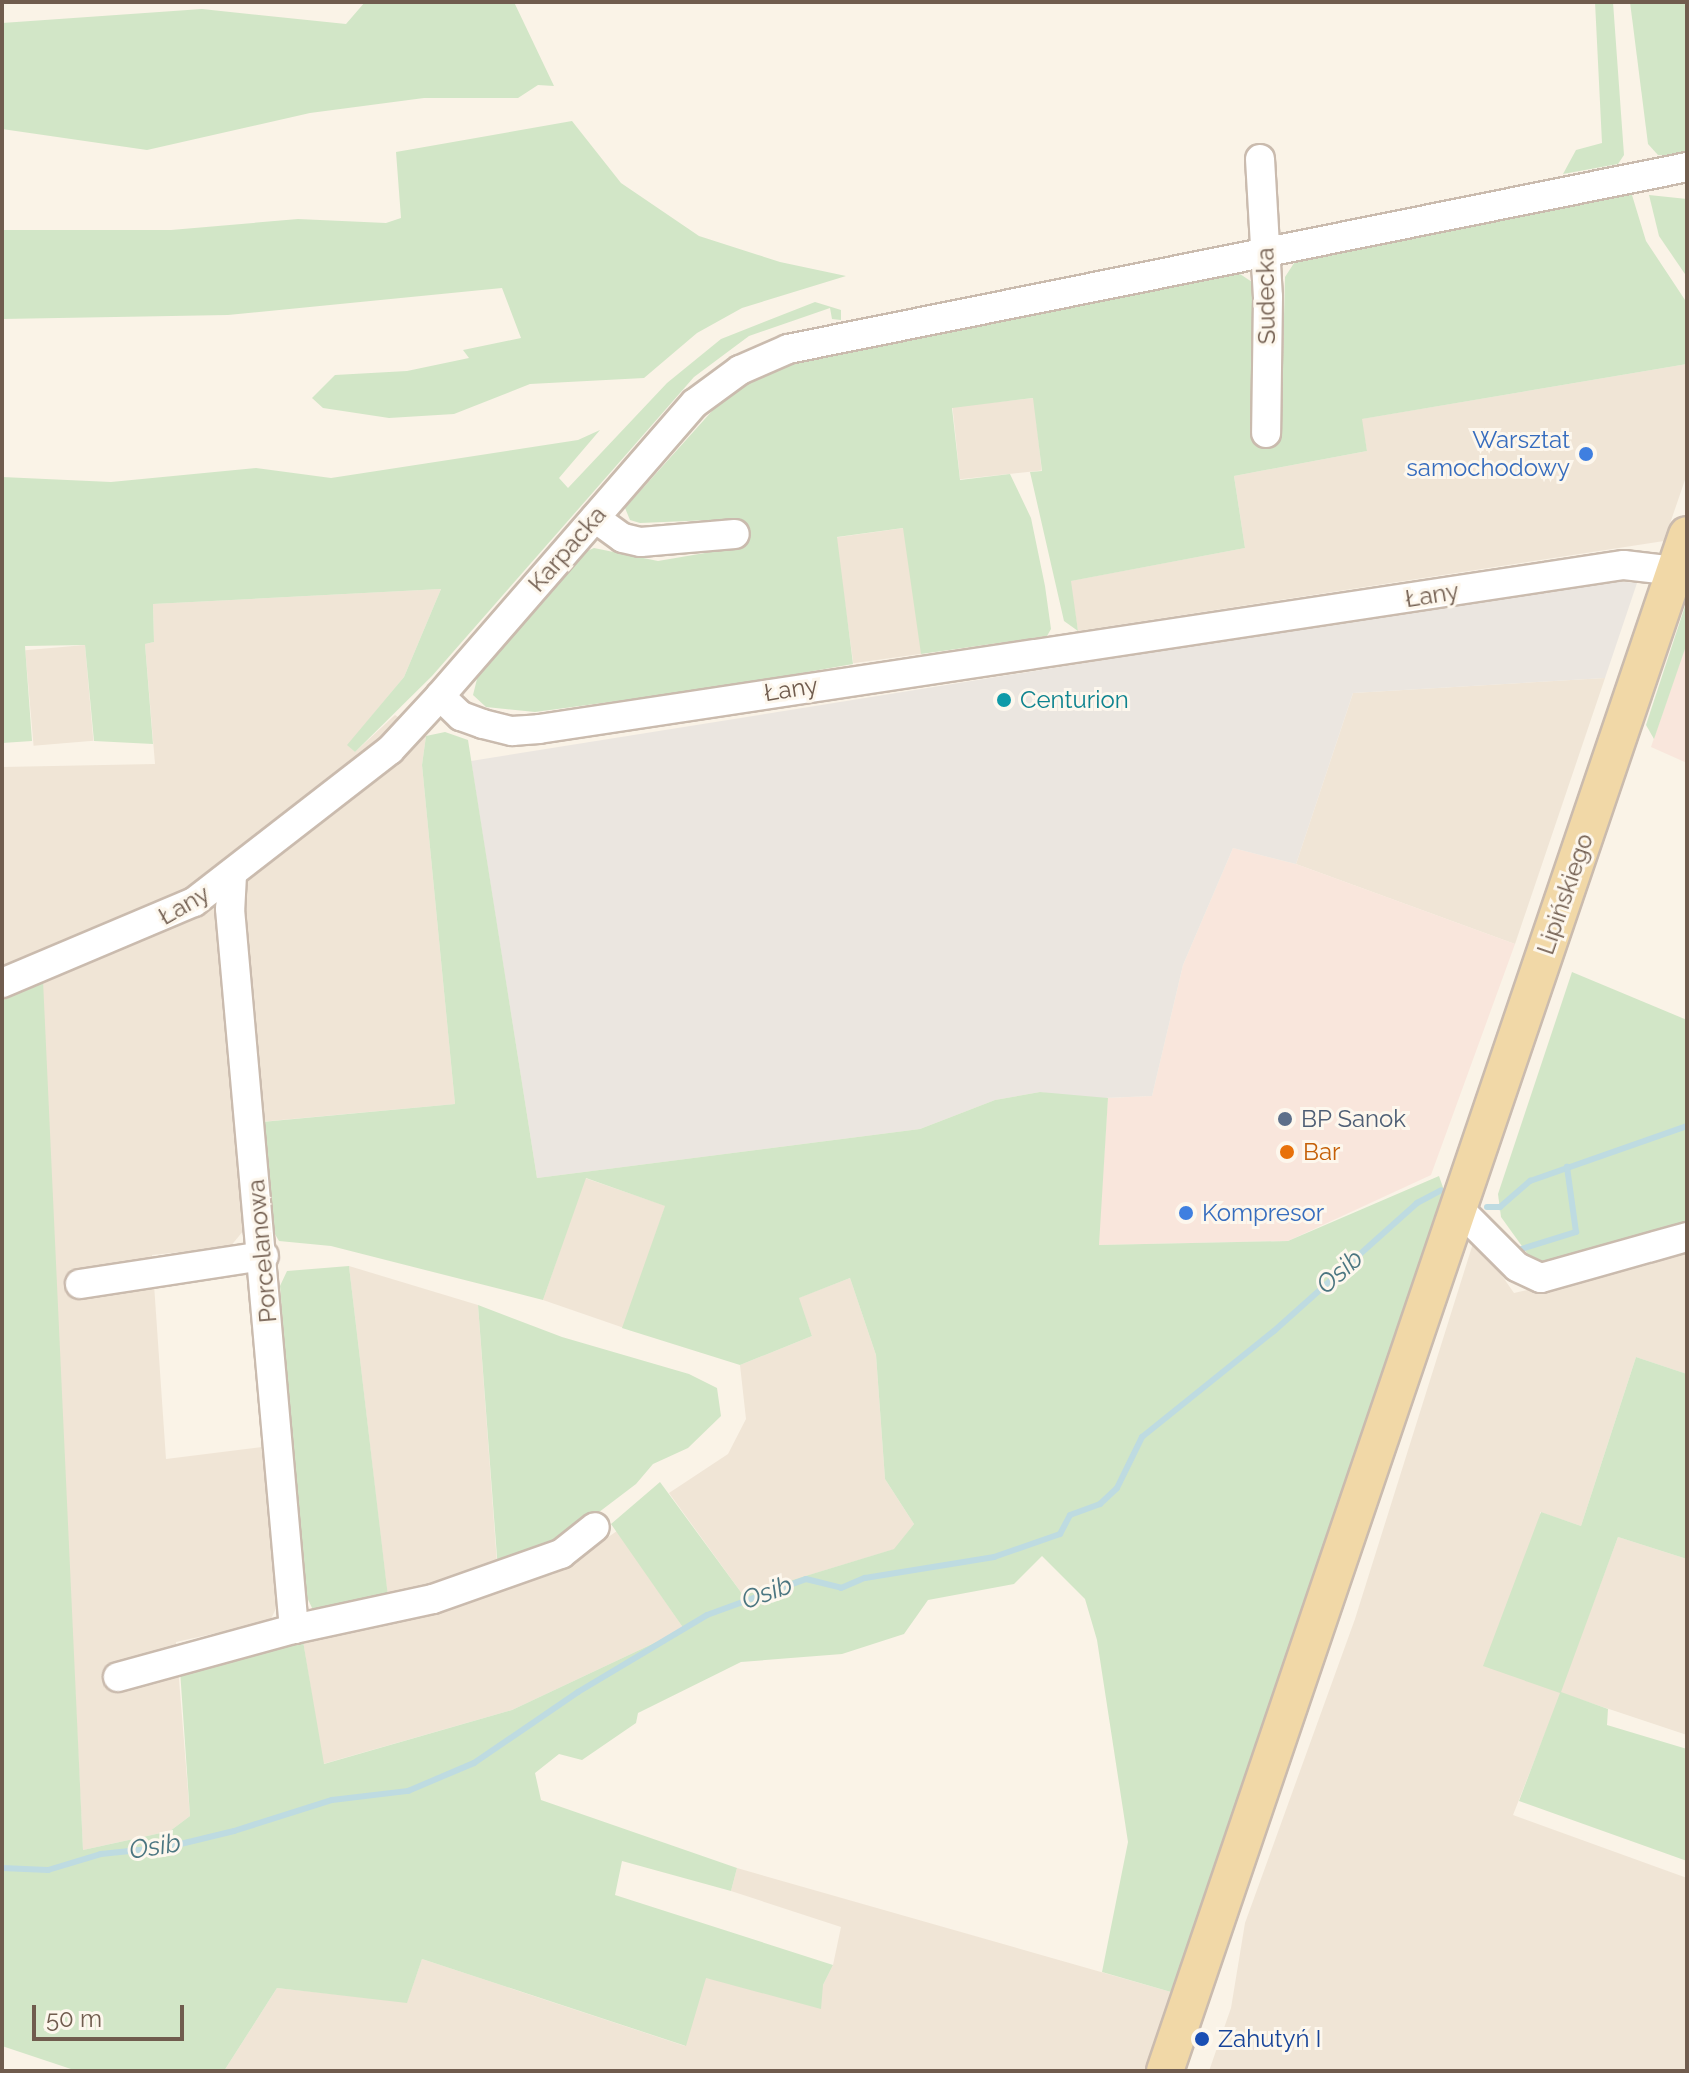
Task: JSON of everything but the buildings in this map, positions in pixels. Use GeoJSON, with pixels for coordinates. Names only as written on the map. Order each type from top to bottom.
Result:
{"type":"FeatureCollection","features":[{"type":"Feature","properties":{"kind":"main road","name":"Lipińskiego"},"geometry":{"type":"LineString","coordinates":[[1165,2071],[1687,535]]}},
{"type":"Feature","properties":{"kind":"street","name":"Sudecka"},"geometry":{"type":"LineString","coordinates":[[1260,159],[1267,250],[1266,433]]}},
{"type":"Feature","properties":{"kind":"street","name":"Karpacka"},"geometry":{"type":"LineString","coordinates":[[440,696],[695,403],[740,370],[825,339],[1687,167]]}},
{"type":"Feature","properties":{"kind":"street"},"geometry":{"type":"LineString","coordinates":[[1646,174],[1687,186]]}},
{"type":"Feature","properties":{"kind":"street"},"geometry":{"type":"LineString","coordinates":[[595,518],[623,538],[641,542],[735,534]]}},
{"type":"Feature","properties":{"kind":"street","name":"Łany"},"geometry":{"type":"LineString","coordinates":[[2,983],[155,922],[232,875],[390,750],[440,696],[461,716],[483,724],[512,731],[539,729],[1624,565],[1675,571]]}},
{"type":"Feature","properties":{"kind":"street","name":"Porcelanowa"},"geometry":{"type":"LineString","coordinates":[[232,875],[230,909],[264,1256],[294,1629]]}},
{"type":"Feature","properties":{"kind":"street"},"geometry":{"type":"LineString","coordinates":[[1458,1208],[1517,1267],[1541,1278],[1687,1237]]}},
{"type":"Feature","properties":{"kind":"street"},"geometry":{"type":"LineString","coordinates":[[80,1284],[264,1256]]}},
{"type":"Feature","properties":{"kind":"street"},"geometry":{"type":"LineString","coordinates":[[118,1677],[294,1629],[433,1599],[561,1554],[595,1527]]}},
{"type":"Feature","properties":{"kind":"shaded area"},"geometry":{"type":"Polygon","coordinates":[[[1687,364],[1687,474],[1664,541],[1078,631],[1070,581],[1245,548],[1234,476],[1367,451],[1361,419],[1687,364]]]}},
{"type":"Feature","properties":{"kind":"shaded area"},"geometry":{"type":"Polygon","coordinates":[[[1034,398],[1042,471],[960,479],[952,407],[1034,398]]]}},
{"type":"Feature","properties":{"kind":"shaded area"},"geometry":{"type":"Polygon","coordinates":[[[904,528],[922,654],[853,663],[836,538],[904,528]]]}},
{"type":"Feature","properties":{"kind":"shaded area"},"geometry":{"type":"Polygon","coordinates":[[[1604,580],[1637,583],[1605,678],[1353,693],[1296,864],[1233,848],[1183,965],[1152,1096],[1081,1099],[1040,1092],[995,1100],[920,1129],[537,1178],[471,761],[1604,580]]]}},
{"type":"Feature","properties":{"kind":"shaded area"},"geometry":{"type":"Polygon","coordinates":[[[441,589],[404,677],[348,745],[355,752],[395,715],[426,736],[422,765],[455,1104],[239,1124],[248,1225],[230,1247],[152,1255],[166,1459],[270,1446],[283,1594],[270,1621],[176,1642],[190,1816],[170,1831],[83,1850],[69,1569],[2,996],[2,767],[155,764],[145,644],[154,642],[153,604],[441,589]]]}},
{"type":"Feature","properties":{"kind":"shaded area"},"geometry":{"type":"Polygon","coordinates":[[[1687,641],[1687,763],[1651,747],[1687,641]]]}},
{"type":"Feature","properties":{"kind":"shaded area"},"geometry":{"type":"Polygon","coordinates":[[[85,645],[93,741],[34,746],[25,650],[85,645]]]}},
{"type":"Feature","properties":{"kind":"shaded area"},"geometry":{"type":"Polygon","coordinates":[[[1605,678],[1515,944],[1296,864],[1353,693],[1605,678]]]}},
{"type":"Feature","properties":{"kind":"shaded area"},"geometry":{"type":"Polygon","coordinates":[[[1233,848],[1296,864],[1515,944],[1431,1175],[1288,1241],[1098,1245],[1108,1098],[1152,1096],[1183,965],[1233,848]]]}},
{"type":"Feature","properties":{"kind":"shaded area"},"geometry":{"type":"Polygon","coordinates":[[[585,1178],[665,1206],[623,1328],[543,1300],[585,1178]]]}},
{"type":"Feature","properties":{"kind":"shaded area"},"geometry":{"type":"Polygon","coordinates":[[[1475,1237],[1514,1293],[1606,1272],[1687,1245],[1687,1374],[1636,1357],[1581,1526],[1540,1512],[1560,1692],[1618,1537],[1687,1559],[1687,1735],[1561,1693],[1513,1815],[1687,1878],[1687,2071],[1209,2071],[1231,2008],[1245,1923],[1355,1619],[1475,1237]]]}},
{"type":"Feature","properties":{"kind":"shaded area"},"geometry":{"type":"Polygon","coordinates":[[[349,1266],[478,1305],[499,1590],[554,1574],[617,1531],[684,1629],[512,1710],[323,1764],[302,1635],[390,1616],[349,1266]]]}},
{"type":"Feature","properties":{"kind":"shaded area"},"geometry":{"type":"Polygon","coordinates":[[[850,1278],[876,1355],[885,1479],[914,1524],[895,1549],[743,1595],[669,1493],[728,1454],[746,1419],[740,1365],[812,1336],[798,1298],[850,1278]]]}},
{"type":"Feature","properties":{"kind":"shaded area"},"geometry":{"type":"Polygon","coordinates":[[[737,1868],[1171,1992],[1145,2071],[224,2071],[277,1988],[407,2002],[422,1959],[685,2046],[705,1978],[823,1985],[833,1965],[841,1927],[731,1891],[737,1868]]]}},
{"type":"Feature","properties":{"kind":"green space"},"geometry":{"type":"Polygon","coordinates":[[[365,2],[514,2],[554,86],[538,85],[518,98],[424,98],[310,113],[147,150],[2,129],[2,23],[202,9],[346,24],[365,2]]]}},
{"type":"Feature","properties":{"kind":"green space"},"geometry":{"type":"Polygon","coordinates":[[[1595,2],[1613,2],[1624,155],[1618,164],[1563,174],[1576,150],[1602,143],[1595,2]]]}},
{"type":"Feature","properties":{"kind":"green space"},"geometry":{"type":"Polygon","coordinates":[[[1630,2],[1687,2],[1687,157],[1658,155],[1648,144],[1630,2]]]}},
{"type":"Feature","properties":{"kind":"green space"},"geometry":{"type":"Polygon","coordinates":[[[572,121],[621,183],[699,236],[780,262],[846,276],[742,308],[697,333],[644,378],[530,384],[454,414],[389,418],[323,408],[312,398],[335,375],[407,371],[469,358],[463,350],[521,338],[502,288],[228,315],[2,319],[2,230],[171,230],[298,219],[386,223],[401,218],[396,152],[572,121]]]}},
{"type":"Feature","properties":{"kind":"green space"},"geometry":{"type":"Polygon","coordinates":[[[1623,194],[1632,195],[1646,241],[1687,303],[1687,364],[1362,419],[1367,451],[1234,476],[1245,548],[1071,581],[1078,631],[1064,621],[1030,472],[1042,471],[1033,398],[952,408],[960,480],[1010,474],[1031,518],[1051,629],[1047,636],[921,654],[903,528],[837,537],[853,664],[722,687],[535,712],[486,707],[473,695],[478,675],[587,551],[594,548],[658,561],[740,547],[734,519],[640,523],[630,520],[625,508],[721,401],[765,373],[809,358],[1237,272],[1252,282],[1253,305],[1259,304],[1255,442],[1281,436],[1285,277],[1296,260],[1623,194]]]}},
{"type":"Feature","properties":{"kind":"green space"},"geometry":{"type":"Polygon","coordinates":[[[1649,195],[1687,199],[1687,277],[1659,236],[1649,195]]]}},
{"type":"Feature","properties":{"kind":"green space"},"geometry":{"type":"Polygon","coordinates":[[[815,302],[841,310],[841,320],[832,319],[830,308],[749,336],[694,377],[432,676],[355,752],[347,745],[404,677],[441,589],[153,604],[154,642],[145,644],[153,744],[94,741],[85,645],[25,646],[32,741],[2,743],[2,477],[111,482],[256,468],[331,478],[578,440],[600,430],[559,478],[568,488],[667,383],[721,339],[815,302]]]}},
{"type":"Feature","properties":{"kind":"green space"},"geometry":{"type":"Polygon","coordinates":[[[1687,600],[1687,643],[1654,739],[1646,725],[1687,600]]]}},
{"type":"Feature","properties":{"kind":"green space"},"geometry":{"type":"Polygon","coordinates":[[[445,732],[468,740],[537,1178],[920,1129],[995,1100],[1040,1092],[1108,1098],[1099,1245],[1288,1241],[1439,1176],[1446,1196],[1171,1992],[1102,1972],[1128,1842],[1097,1640],[1085,1599],[1042,1556],[1014,1584],[928,1600],[904,1634],[842,1654],[741,1662],[638,1713],[636,1723],[582,1760],[559,1754],[535,1773],[541,1800],[737,1868],[731,1891],[622,1861],[615,1895],[833,1965],[823,1985],[821,2009],[706,1978],[686,2046],[422,1959],[407,2003],[277,1988],[224,2071],[77,2071],[2,2046],[2,996],[43,980],[83,1850],[170,1831],[190,1816],[180,1670],[302,1635],[324,1764],[512,1710],[684,1629],[611,1524],[660,1482],[743,1595],[894,1549],[914,1524],[885,1479],[876,1355],[850,1278],[799,1298],[812,1336],[740,1365],[622,1328],[665,1206],[586,1178],[543,1300],[331,1246],[279,1241],[269,1224],[262,1122],[455,1104],[422,765],[426,736],[445,732]]]}},
{"type":"Feature","properties":{"kind":"green space"},"geometry":{"type":"Polygon","coordinates":[[[1572,972],[1687,1020],[1687,1221],[1539,1270],[1501,1217],[1498,1194],[1572,972]]]}},
{"type":"Feature","properties":{"kind":"green space"},"geometry":{"type":"Polygon","coordinates":[[[349,1266],[389,1605],[330,1614],[313,1610],[303,1589],[280,1286],[287,1271],[349,1266]]]}},
{"type":"Feature","properties":{"kind":"green space"},"geometry":{"type":"Polygon","coordinates":[[[478,1305],[562,1337],[689,1374],[717,1388],[721,1416],[688,1448],[653,1464],[636,1484],[557,1544],[498,1570],[478,1305]]]}},
{"type":"Feature","properties":{"kind":"green space"},"geometry":{"type":"Polygon","coordinates":[[[1636,1357],[1687,1374],[1687,1559],[1618,1537],[1561,1692],[1608,1709],[1607,1725],[1687,1749],[1687,1861],[1519,1801],[1560,1693],[1483,1666],[1541,1512],[1581,1526],[1636,1357]]]}},
{"type":"Feature","properties":{"kind":"waterway","name":"Osib"},"geometry":{"type":"LineString","coordinates":[[1487,1207],[1500,1207],[1530,1181],[1687,1126]]}},
{"type":"Feature","properties":{"kind":"waterway"},"geometry":{"type":"LineString","coordinates":[[1518,1250],[1576,1232],[1567,1167]]}},
{"type":"Feature","properties":{"kind":"waterway","name":"Osib"},"geometry":{"type":"LineString","coordinates":[[2,1868],[48,1870],[101,1854],[168,1847],[234,1831],[332,1800],[408,1791],[474,1763],[578,1692],[707,1615],[806,1579],[841,1588],[865,1578],[994,1557],[1060,1534],[1070,1515],[1100,1504],[1117,1488],[1142,1437],[1274,1331],[1417,1203],[1441,1190]]}},
{"type":"Feature","properties":{"kind":"place","name":"Warsztat samochodowy"},"geometry":{"type":"Point","coordinates":[1586,454]}},
{"type":"Feature","properties":{"kind":"place","name":"Centurion"},"geometry":{"type":"Point","coordinates":[1004,700]}},
{"type":"Feature","properties":{"kind":"place","name":"BP Sanok"},"geometry":{"type":"Point","coordinates":[1285,1119]}},
{"type":"Feature","properties":{"kind":"place","name":"Bar"},"geometry":{"type":"Point","coordinates":[1287,1152]}},
{"type":"Feature","properties":{"kind":"place","name":"Kompresor"},"geometry":{"type":"Point","coordinates":[1186,1213]}},
{"type":"Feature","properties":{"kind":"place","name":"Zahutyń I"},"geometry":{"type":"Point","coordinates":[1202,2039]}}]}
